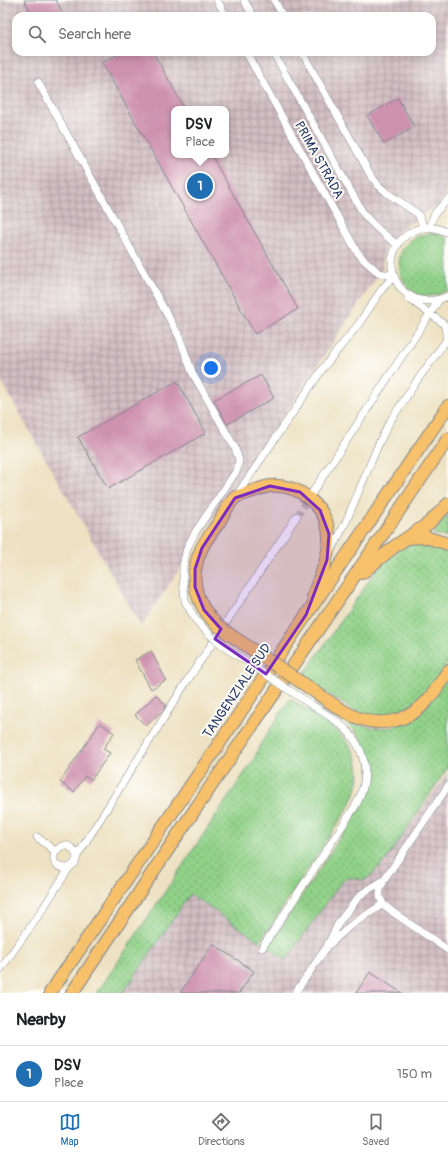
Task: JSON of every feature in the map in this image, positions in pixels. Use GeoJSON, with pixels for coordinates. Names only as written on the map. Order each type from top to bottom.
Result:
{"type":"FeatureCollection","features":[{"type":"Feature","properties":{"kind":"highway","name":"TANGENZIALE SUD"},"geometry":{"type":"LineString","coordinates":[[50,993],[448,406]]}},
{"type":"Feature","properties":{"kind":"highway"},"geometry":{"type":"LineString","coordinates":[[72,993],[179,833],[448,440]]}},
{"type":"Feature","properties":{"kind":"highway"},"geometry":{"type":"LineString","coordinates":[[306,614],[327,560],[329,546],[329,534],[326,520],[320,510],[308,497],[300,492],[281,486],[270,486],[235,498],[202,548],[197,558],[195,569],[195,587],[200,603],[204,610],[217,624],[308,687],[354,717],[363,720],[383,723],[402,719],[410,715],[427,701],[448,671]]}},
{"type":"Feature","properties":{"kind":"highway"},"geometry":{"type":"LineString","coordinates":[[349,585],[394,546],[429,523],[448,504]]}},
{"type":"Feature","properties":{"kind":"highway"},"geometry":{"type":"LineString","coordinates":[[407,538],[425,538],[448,544]]}},
{"type":"Feature","properties":{"kind":"street"},"geometry":{"type":"LineString","coordinates":[[217,0],[224,12]]}},
{"type":"Feature","properties":{"kind":"street"},"geometry":{"type":"LineString","coordinates":[[244,0],[251,12]]}},
{"type":"Feature","properties":{"kind":"street"},"geometry":{"type":"LineString","coordinates":[[274,0],[281,12]]}},
{"type":"Feature","properties":{"kind":"street","name":"PRIMA STRADA"},"geometry":{"type":"LineString","coordinates":[[248,56],[356,250],[363,259],[379,273],[391,279],[411,300]]}},
{"type":"Feature","properties":{"kind":"street","name":"PRIMA STRADA"},"geometry":{"type":"LineString","coordinates":[[275,56],[363,213],[372,225],[384,236],[398,244]]}},
{"type":"Feature","properties":{"kind":"street"},"geometry":{"type":"LineString","coordinates":[[304,56],[370,174],[378,185],[387,193],[418,214],[426,228]]}},
{"type":"Feature","properties":{"kind":"street"},"geometry":{"type":"LineString","coordinates":[[38,82],[179,336],[192,372],[235,448],[239,460],[237,470],[196,531],[188,548],[183,566],[182,578],[185,601],[195,619],[221,645],[340,724],[357,744],[363,757],[365,767],[364,785],[356,805],[262,948]]}},
{"type":"Feature","properties":{"kind":"street"},"geometry":{"type":"LineString","coordinates":[[426,228],[435,213],[448,198]]}},
{"type":"Feature","properties":{"kind":"street"},"geometry":{"type":"LineString","coordinates":[[235,498],[323,368],[358,325],[382,289],[391,279],[392,260],[398,244],[409,233],[416,230],[426,228],[438,229],[448,233]]}},
{"type":"Feature","properties":{"kind":"street"},"geometry":{"type":"LineString","coordinates":[[327,560],[345,524],[379,443],[389,424],[416,382],[447,339],[444,324],[411,300],[391,279]]}},
{"type":"Feature","properties":{"kind":"street"},"geometry":{"type":"LineString","coordinates":[[398,285],[413,298],[426,301],[439,300],[448,296]]}},
{"type":"Feature","properties":{"kind":"street"},"geometry":{"type":"LineString","coordinates":[[312,493],[439,300]]}},
{"type":"Feature","properties":{"kind":"street"},"geometry":{"type":"LineString","coordinates":[[0,970],[69,868],[75,863],[77,856],[187,681],[297,516]]}},
{"type":"Feature","properties":{"kind":"street"},"geometry":{"type":"LineString","coordinates":[[448,786],[380,889],[380,897],[383,904],[448,950]]}},
{"type":"Feature","properties":{"kind":"street"},"geometry":{"type":"LineString","coordinates":[[37,837],[55,851]]}},
{"type":"Feature","properties":{"kind":"street"},"geometry":{"type":"LineString","coordinates":[[69,868],[61,868],[57,865],[54,861],[55,851],[61,846],[68,846],[74,849],[77,856]]}},
{"type":"Feature","properties":{"kind":"street"},"geometry":{"type":"LineString","coordinates":[[295,993],[326,948],[339,922],[357,899],[363,893],[386,879]]}},
{"type":"Feature","properties":{"kind":"street"},"geometry":{"type":"LineString","coordinates":[[326,948],[350,926],[383,904]]}},
{"type":"Feature","properties":{"kind":"highlighted area"},"geometry":{"type":"Polygon","coordinates":[[[270,486],[300,492],[320,510],[329,534],[327,560],[306,615],[266,674],[215,639],[221,629],[204,610],[195,587],[195,569],[202,548],[235,498],[270,486]]]}},
{"type":"Feature","properties":{"kind":"shaded area"},"geometry":{"type":"Polygon","coordinates":[[[0,0],[448,0],[448,190],[437,207],[427,211],[418,220],[406,225],[396,233],[386,246],[383,257],[383,268],[141,626],[0,379],[0,0]]]}},
{"type":"Feature","properties":{"kind":"shaded area"},"geometry":{"type":"Polygon","coordinates":[[[448,772],[448,993],[123,993],[190,894],[286,960],[339,885],[347,878],[360,880],[386,860],[448,772]]]}},
{"type":"Feature","properties":{"kind":"green space"},"geometry":{"type":"Polygon","coordinates":[[[432,233],[441,235],[448,239],[448,290],[431,296],[417,294],[407,286],[401,274],[399,261],[404,248],[414,238],[432,233]]]}},
{"type":"Feature","properties":{"kind":"green space"},"geometry":{"type":"Polygon","coordinates":[[[448,513],[448,538],[433,534],[448,513]]]}},
{"type":"Feature","properties":{"kind":"green space"},"geometry":{"type":"Polygon","coordinates":[[[416,543],[432,544],[448,550],[448,662],[424,698],[412,708],[392,716],[370,717],[353,710],[302,677],[379,566],[401,548],[416,543]]]}},
{"type":"Feature","properties":{"kind":"green space"},"geometry":{"type":"Polygon","coordinates":[[[448,679],[448,767],[386,860],[367,879],[360,880],[347,878],[339,885],[286,960],[268,947],[360,807],[369,783],[368,758],[364,747],[353,729],[342,720],[343,718],[368,727],[394,727],[448,679]]]}},
{"type":"Feature","properties":{"kind":"green space"},"geometry":{"type":"Polygon","coordinates":[[[290,699],[334,728],[345,739],[354,752],[358,767],[358,783],[351,803],[260,942],[190,894],[123,993],[97,993],[254,759],[260,745],[290,699]]]}},
{"type":"Feature","properties":{"kind":"building"},"geometry":{"type":"Polygon","coordinates":[[[24,0],[56,0],[62,12],[31,12],[24,0]]]}},
{"type":"Feature","properties":{"kind":"building"},"geometry":{"type":"Polygon","coordinates":[[[115,56],[155,56],[183,106],[171,106],[171,158],[213,158],[298,309],[255,334],[102,63],[115,56]]]}},
{"type":"Feature","properties":{"kind":"building"},"geometry":{"type":"Polygon","coordinates":[[[398,98],[414,127],[384,144],[367,116],[398,98]]]}},
{"type":"Feature","properties":{"kind":"building"},"geometry":{"type":"Polygon","coordinates":[[[261,375],[274,398],[227,424],[214,400],[261,375]]]}},
{"type":"Feature","properties":{"kind":"building"},"geometry":{"type":"Polygon","coordinates":[[[177,381],[206,433],[108,489],[78,437],[177,381]]]}},
{"type":"Feature","properties":{"kind":"building"},"geometry":{"type":"Polygon","coordinates":[[[151,651],[166,680],[151,689],[135,660],[151,651]]]}},
{"type":"Feature","properties":{"kind":"building"},"geometry":{"type":"Polygon","coordinates":[[[156,695],[166,705],[164,709],[146,726],[135,715],[156,695]]]}},
{"type":"Feature","properties":{"kind":"building"},"geometry":{"type":"Polygon","coordinates":[[[100,723],[114,733],[103,749],[110,753],[91,780],[85,776],[74,792],[60,782],[100,723]]]}},
{"type":"Feature","properties":{"kind":"building"},"geometry":{"type":"Polygon","coordinates":[[[213,944],[254,971],[239,993],[180,993],[213,944]]]}},
{"type":"Feature","properties":{"kind":"building"},"geometry":{"type":"Polygon","coordinates":[[[370,972],[402,993],[356,993],[370,972]]]}},
{"type":"Feature","properties":{"kind":"tunnel"},"geometry":{"type":"LineString","coordinates":[[297,516],[310,497]]}},
{"type":"Feature","properties":{"kind":"place","name":"DSV"},"geometry":{"type":"Point","coordinates":[200,186]}}]}
